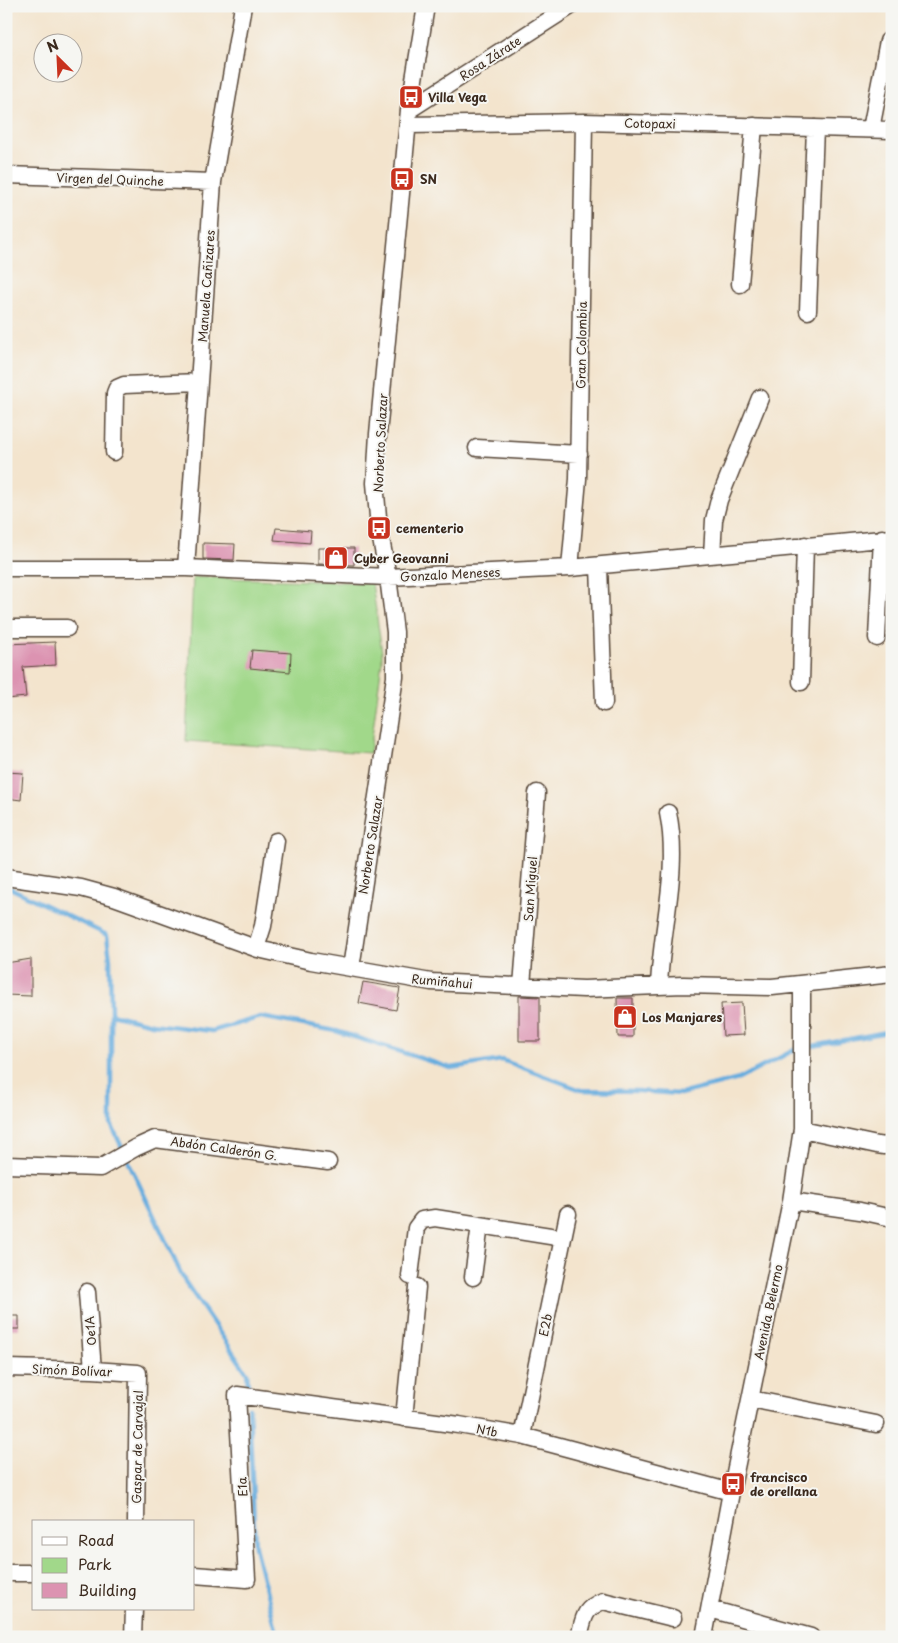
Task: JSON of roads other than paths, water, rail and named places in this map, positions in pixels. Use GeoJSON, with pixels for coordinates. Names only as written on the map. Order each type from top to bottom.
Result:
{"type":"FeatureCollection","features":[{"type":"Feature","properties":{"kind":"street","name":"Manuela Cañizares"},"geometry":{"type":"LineString","coordinates":[[186,568],[213,182],[244,6]]}},
{"type":"Feature","properties":{"kind":"street","name":"Norberto Salazar"},"geometry":{"type":"LineString","coordinates":[[351,968],[395,677],[395,632],[379,528],[375,484],[378,434],[408,118],[426,6]]}},
{"type":"Feature","properties":{"kind":"street","name":"Rosa Zárate"},"geometry":{"type":"LineString","coordinates":[[408,118],[571,6]]}},
{"type":"Feature","properties":{"kind":"street"},"geometry":{"type":"LineString","coordinates":[[871,129],[888,41]]}},
{"type":"Feature","properties":{"kind":"street","name":"Cotopaxi"},"geometry":{"type":"LineString","coordinates":[[408,118],[892,130]]}},
{"type":"Feature","properties":{"kind":"street","name":"Gran Colombia"},"geometry":{"type":"LineString","coordinates":[[570,568],[579,454],[584,122]]}},
{"type":"Feature","properties":{"kind":"street"},"geometry":{"type":"LineString","coordinates":[[740,284],[754,126]]}},
{"type":"Feature","properties":{"kind":"street"},"geometry":{"type":"LineString","coordinates":[[808,311],[815,128]]}},
{"type":"Feature","properties":{"kind":"street","name":"Virgen del Quinche"},"geometry":{"type":"LineString","coordinates":[[6,175],[213,182]]}},
{"type":"Feature","properties":{"kind":"street"},"geometry":{"type":"LineString","coordinates":[[114,452],[115,393],[117,388],[124,385],[199,382]]}},
{"type":"Feature","properties":{"kind":"street"},"geometry":{"type":"LineString","coordinates":[[712,555],[714,520],[719,500],[760,398]]}},
{"type":"Feature","properties":{"kind":"street"},"geometry":{"type":"LineString","coordinates":[[477,448],[579,454]]}},
{"type":"Feature","properties":{"kind":"street"},"geometry":{"type":"LineString","coordinates":[[877,638],[887,538]]}},
{"type":"Feature","properties":{"kind":"street","name":"Gonzalo Meneses"},"geometry":{"type":"LineString","coordinates":[[6,568],[186,568],[388,577],[598,566],[887,538]]}},
{"type":"Feature","properties":{"kind":"street"},"geometry":{"type":"LineString","coordinates":[[801,682],[805,546]]}},
{"type":"Feature","properties":{"kind":"street"},"geometry":{"type":"LineString","coordinates":[[598,566],[604,703]]}},
{"type":"Feature","properties":{"kind":"street"},"geometry":{"type":"LineString","coordinates":[[6,628],[68,628]]}},
{"type":"Feature","properties":{"kind":"street","name":"San Miguel"},"geometry":{"type":"LineString","coordinates":[[522,986],[538,793]]}},
{"type":"Feature","properties":{"kind":"street"},"geometry":{"type":"LineString","coordinates":[[659,986],[672,855],[668,813]]}},
{"type":"Feature","properties":{"kind":"street"},"geometry":{"type":"LineString","coordinates":[[256,948],[263,926],[276,842]]}},
{"type":"Feature","properties":{"kind":"street","name":"Rumiñahui"},"geometry":{"type":"LineString","coordinates":[[6,876],[82,888],[114,897],[256,948],[311,961],[431,982],[584,989],[683,985],[772,987],[892,974]]}},
{"type":"Feature","properties":{"kind":"street","name":"Avenida Belermo"},"geometry":{"type":"LineString","coordinates":[[704,1637],[791,1200],[802,1129],[802,984]]}},
{"type":"Feature","properties":{"kind":"street"},"geometry":{"type":"LineString","coordinates":[[802,1129],[877,1145],[884,1146],[892,1143]]}},
{"type":"Feature","properties":{"kind":"street","name":"Abdón Calderón G."},"geometry":{"type":"LineString","coordinates":[[6,1164],[100,1168],[155,1139],[328,1162]]}},
{"type":"Feature","properties":{"kind":"street"},"geometry":{"type":"LineString","coordinates":[[791,1200],[892,1218]]}},
{"type":"Feature","properties":{"kind":"street","name":"E2b"},"geometry":{"type":"LineString","coordinates":[[522,1436],[568,1214]]}},
{"type":"Feature","properties":{"kind":"street"},"geometry":{"type":"LineString","coordinates":[[404,1418],[416,1228],[422,1220],[435,1218],[563,1238]]}},
{"type":"Feature","properties":{"kind":"street"},"geometry":{"type":"LineString","coordinates":[[473,1277],[480,1225]]}},
{"type":"Feature","properties":{"kind":"street","name":"Oe1A"},"geometry":{"type":"LineString","coordinates":[[87,1292],[93,1370]]}},
{"type":"Feature","properties":{"kind":"street","name":"Simón Bolívar"},"geometry":{"type":"LineString","coordinates":[[6,1368],[138,1372]]}},
{"type":"Feature","properties":{"kind":"street","name":"Gaspar de Carvajal"},"geometry":{"type":"LineString","coordinates":[[136,1520],[138,1372]]}},
{"type":"Feature","properties":{"kind":"street","name":"N1b"},"geometry":{"type":"LineString","coordinates":[[237,1396],[522,1436],[732,1492]]}},
{"type":"Feature","properties":{"kind":"street","name":"E1a"},"geometry":{"type":"LineString","coordinates":[[195,1575],[247,1579],[237,1396]]}},
{"type":"Feature","properties":{"kind":"street"},"geometry":{"type":"LineString","coordinates":[[751,1399],[876,1424]]}},
{"type":"Feature","properties":{"kind":"street"},"geometry":{"type":"LineString","coordinates":[[6,1573],[32,1573]]}},
{"type":"Feature","properties":{"kind":"street"},"geometry":{"type":"LineString","coordinates":[[579,1637],[586,1614],[592,1605],[603,1601],[673,1618]]}},
{"type":"Feature","properties":{"kind":"street"},"geometry":{"type":"LineString","coordinates":[[710,1609],[811,1637]]}},
{"type":"Feature","properties":{"kind":"street"},"geometry":{"type":"LineString","coordinates":[[133,1637],[134,1610]]}},
{"type":"Feature","properties":{"kind":"waterway"},"geometry":{"type":"LineString","coordinates":[[8,887],[107,935],[110,959],[111,1014],[152,1024],[212,1031],[261,1017],[336,1031],[451,1068],[502,1060],[581,1090],[680,1094],[739,1079],[796,1049]]}},
{"type":"Feature","properties":{"kind":"waterway"},"geometry":{"type":"LineString","coordinates":[[111,1014],[111,1124],[184,1280],[247,1373],[248,1385]]}},
{"type":"Feature","properties":{"kind":"waterway"},"geometry":{"type":"LineString","coordinates":[[813,1046],[892,1031]]}},
{"type":"Feature","properties":{"kind":"waterway"},"geometry":{"type":"LineString","coordinates":[[249,1408],[255,1547],[278,1637]]}},
{"type":"Feature","properties":{"kind":"place","name":"Villa Vega"},"geometry":{"type":"Point","coordinates":[411,97]}},
{"type":"Feature","properties":{"kind":"place","name":"SN"},"geometry":{"type":"Point","coordinates":[402,179]}},
{"type":"Feature","properties":{"kind":"place","name":"cementerio"},"geometry":{"type":"Point","coordinates":[379,528]}},
{"type":"Feature","properties":{"kind":"place","name":"Cyber Geovanni"},"geometry":{"type":"Point","coordinates":[336,558]}},
{"type":"Feature","properties":{"kind":"place","name":"Los Manjares"},"geometry":{"type":"Point","coordinates":[625,1017]}},
{"type":"Feature","properties":{"kind":"place","name":"francisco de orellana"},"geometry":{"type":"Point","coordinates":[733,1484]}}]}
